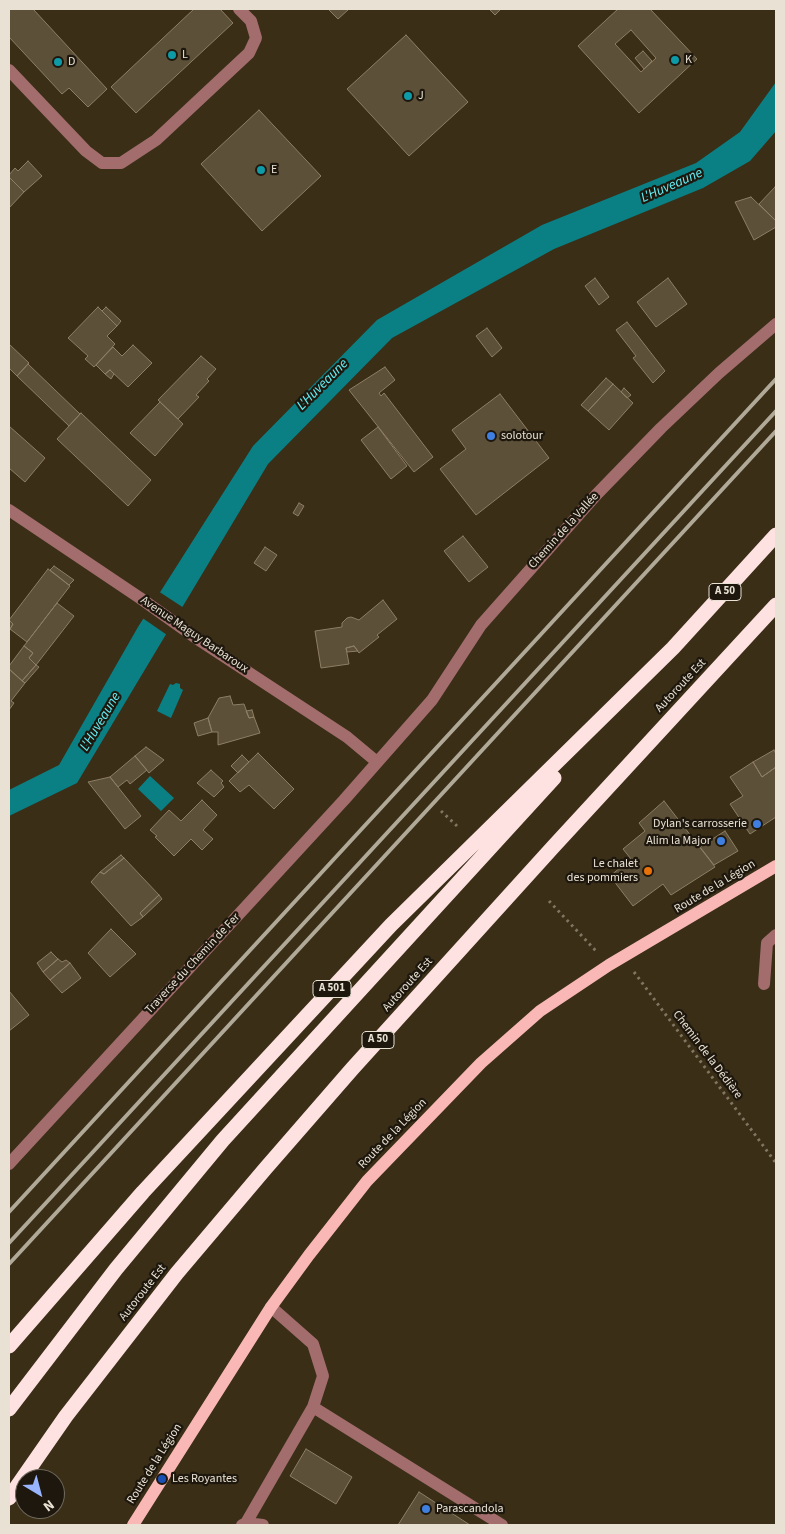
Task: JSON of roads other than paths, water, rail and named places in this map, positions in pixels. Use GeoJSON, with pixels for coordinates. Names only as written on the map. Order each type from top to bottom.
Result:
{"type":"FeatureCollection","features":[{"type":"Feature","properties":{"kind":"highway","name":"A 50"},"geometry":{"type":"LineString","coordinates":[[9,1409],[116,1269],[223,1140],[776,536]]}},
{"type":"Feature","properties":{"kind":"highway","name":"Autoroute Est"},"geometry":{"type":"LineString","coordinates":[[9,1498],[66,1416],[177,1273],[265,1169],[352,1069],[776,604]]}},
{"type":"Feature","properties":{"kind":"highway","name":"A 501"},"geometry":{"type":"LineString","coordinates":[[9,1346],[144,1192],[391,925],[673,648]]}},
{"type":"Feature","properties":{"kind":"main road","name":"Route de la Légion"},"geometry":{"type":"LineString","coordinates":[[133,1525],[271,1307],[309,1255],[367,1181],[482,1063],[540,1011],[609,965],[624,958],[776,866]]}},
{"type":"Feature","properties":{"kind":"street"},"geometry":{"type":"LineString","coordinates":[[9,70],[86,151],[102,163],[121,163],[156,140],[249,53],[256,38],[251,21],[239,9]]}},
{"type":"Feature","properties":{"kind":"street","name":"Chemin de la Vallée"},"geometry":{"type":"LineString","coordinates":[[378,762],[432,700],[481,625],[591,501],[661,428],[719,373],[776,324]]}},
{"type":"Feature","properties":{"kind":"street","name":"Avenue Maguy Barbaroux"},"geometry":{"type":"LineString","coordinates":[[10,513],[347,737],[378,762]]}},
{"type":"Feature","properties":{"kind":"street","name":"Traverse du Chemin de Fer"},"geometry":{"type":"LineString","coordinates":[[9,1164],[378,762]]}},
{"type":"Feature","properties":{"kind":"street"},"geometry":{"type":"LineString","coordinates":[[764,984],[767,943],[776,936]]}},
{"type":"Feature","properties":{"kind":"street"},"geometry":{"type":"LineString","coordinates":[[262,1525],[244,1524],[313,1407],[323,1376],[313,1344],[271,1307]]}},
{"type":"Feature","properties":{"kind":"street"},"geometry":{"type":"LineString","coordinates":[[313,1407],[502,1525]]}},
{"type":"Feature","properties":{"kind":"water","name":"L'Huveaune"},"geometry":{"type":"Polygon","coordinates":[[[776,82],[776,131],[750,161],[703,188],[554,249],[392,338],[268,464],[77,783],[9,816],[9,790],[59,765],[138,627],[253,446],[377,320],[542,225],[696,163],[740,132],[776,82]]]}},
{"type":"Feature","properties":{"kind":"water"},"geometry":{"type":"Polygon","coordinates":[[[170,684],[180,684],[180,688],[183,690],[171,718],[157,711],[170,684]]]}},
{"type":"Feature","properties":{"kind":"water"},"geometry":{"type":"Polygon","coordinates":[[[150,776],[174,798],[161,811],[138,789],[150,776]]]}},
{"type":"Feature","properties":{"kind":"railway"},"geometry":{"type":"LineString","coordinates":[[9,1212],[776,379]]}},
{"type":"Feature","properties":{"kind":"railway"},"geometry":{"type":"LineString","coordinates":[[9,1243],[776,411]]}},
{"type":"Feature","properties":{"kind":"railway"},"geometry":{"type":"LineString","coordinates":[[9,1264],[776,431]]}},
{"type":"Feature","properties":{"kind":"place","name":"L"},"geometry":{"type":"Point","coordinates":[172,55]}},
{"type":"Feature","properties":{"kind":"place","name":"K"},"geometry":{"type":"Point","coordinates":[675,60]}},
{"type":"Feature","properties":{"kind":"place","name":"D"},"geometry":{"type":"Point","coordinates":[58,62]}},
{"type":"Feature","properties":{"kind":"place","name":"J"},"geometry":{"type":"Point","coordinates":[408,96]}},
{"type":"Feature","properties":{"kind":"place","name":"E"},"geometry":{"type":"Point","coordinates":[261,170]}},
{"type":"Feature","properties":{"kind":"place","name":"solotour"},"geometry":{"type":"Point","coordinates":[491,436]}},
{"type":"Feature","properties":{"kind":"place","name":"Dylan's carrosserie"},"geometry":{"type":"Point","coordinates":[757,824]}},
{"type":"Feature","properties":{"kind":"place","name":"Alim la Major"},"geometry":{"type":"Point","coordinates":[721,841]}},
{"type":"Feature","properties":{"kind":"place","name":"Le chalet des pommiers"},"geometry":{"type":"Point","coordinates":[648,871]}},
{"type":"Feature","properties":{"kind":"place","name":"Les Royantes"},"geometry":{"type":"Point","coordinates":[162,1479]}},
{"type":"Feature","properties":{"kind":"place","name":"Parascandola"},"geometry":{"type":"Point","coordinates":[426,1509]}}]}
